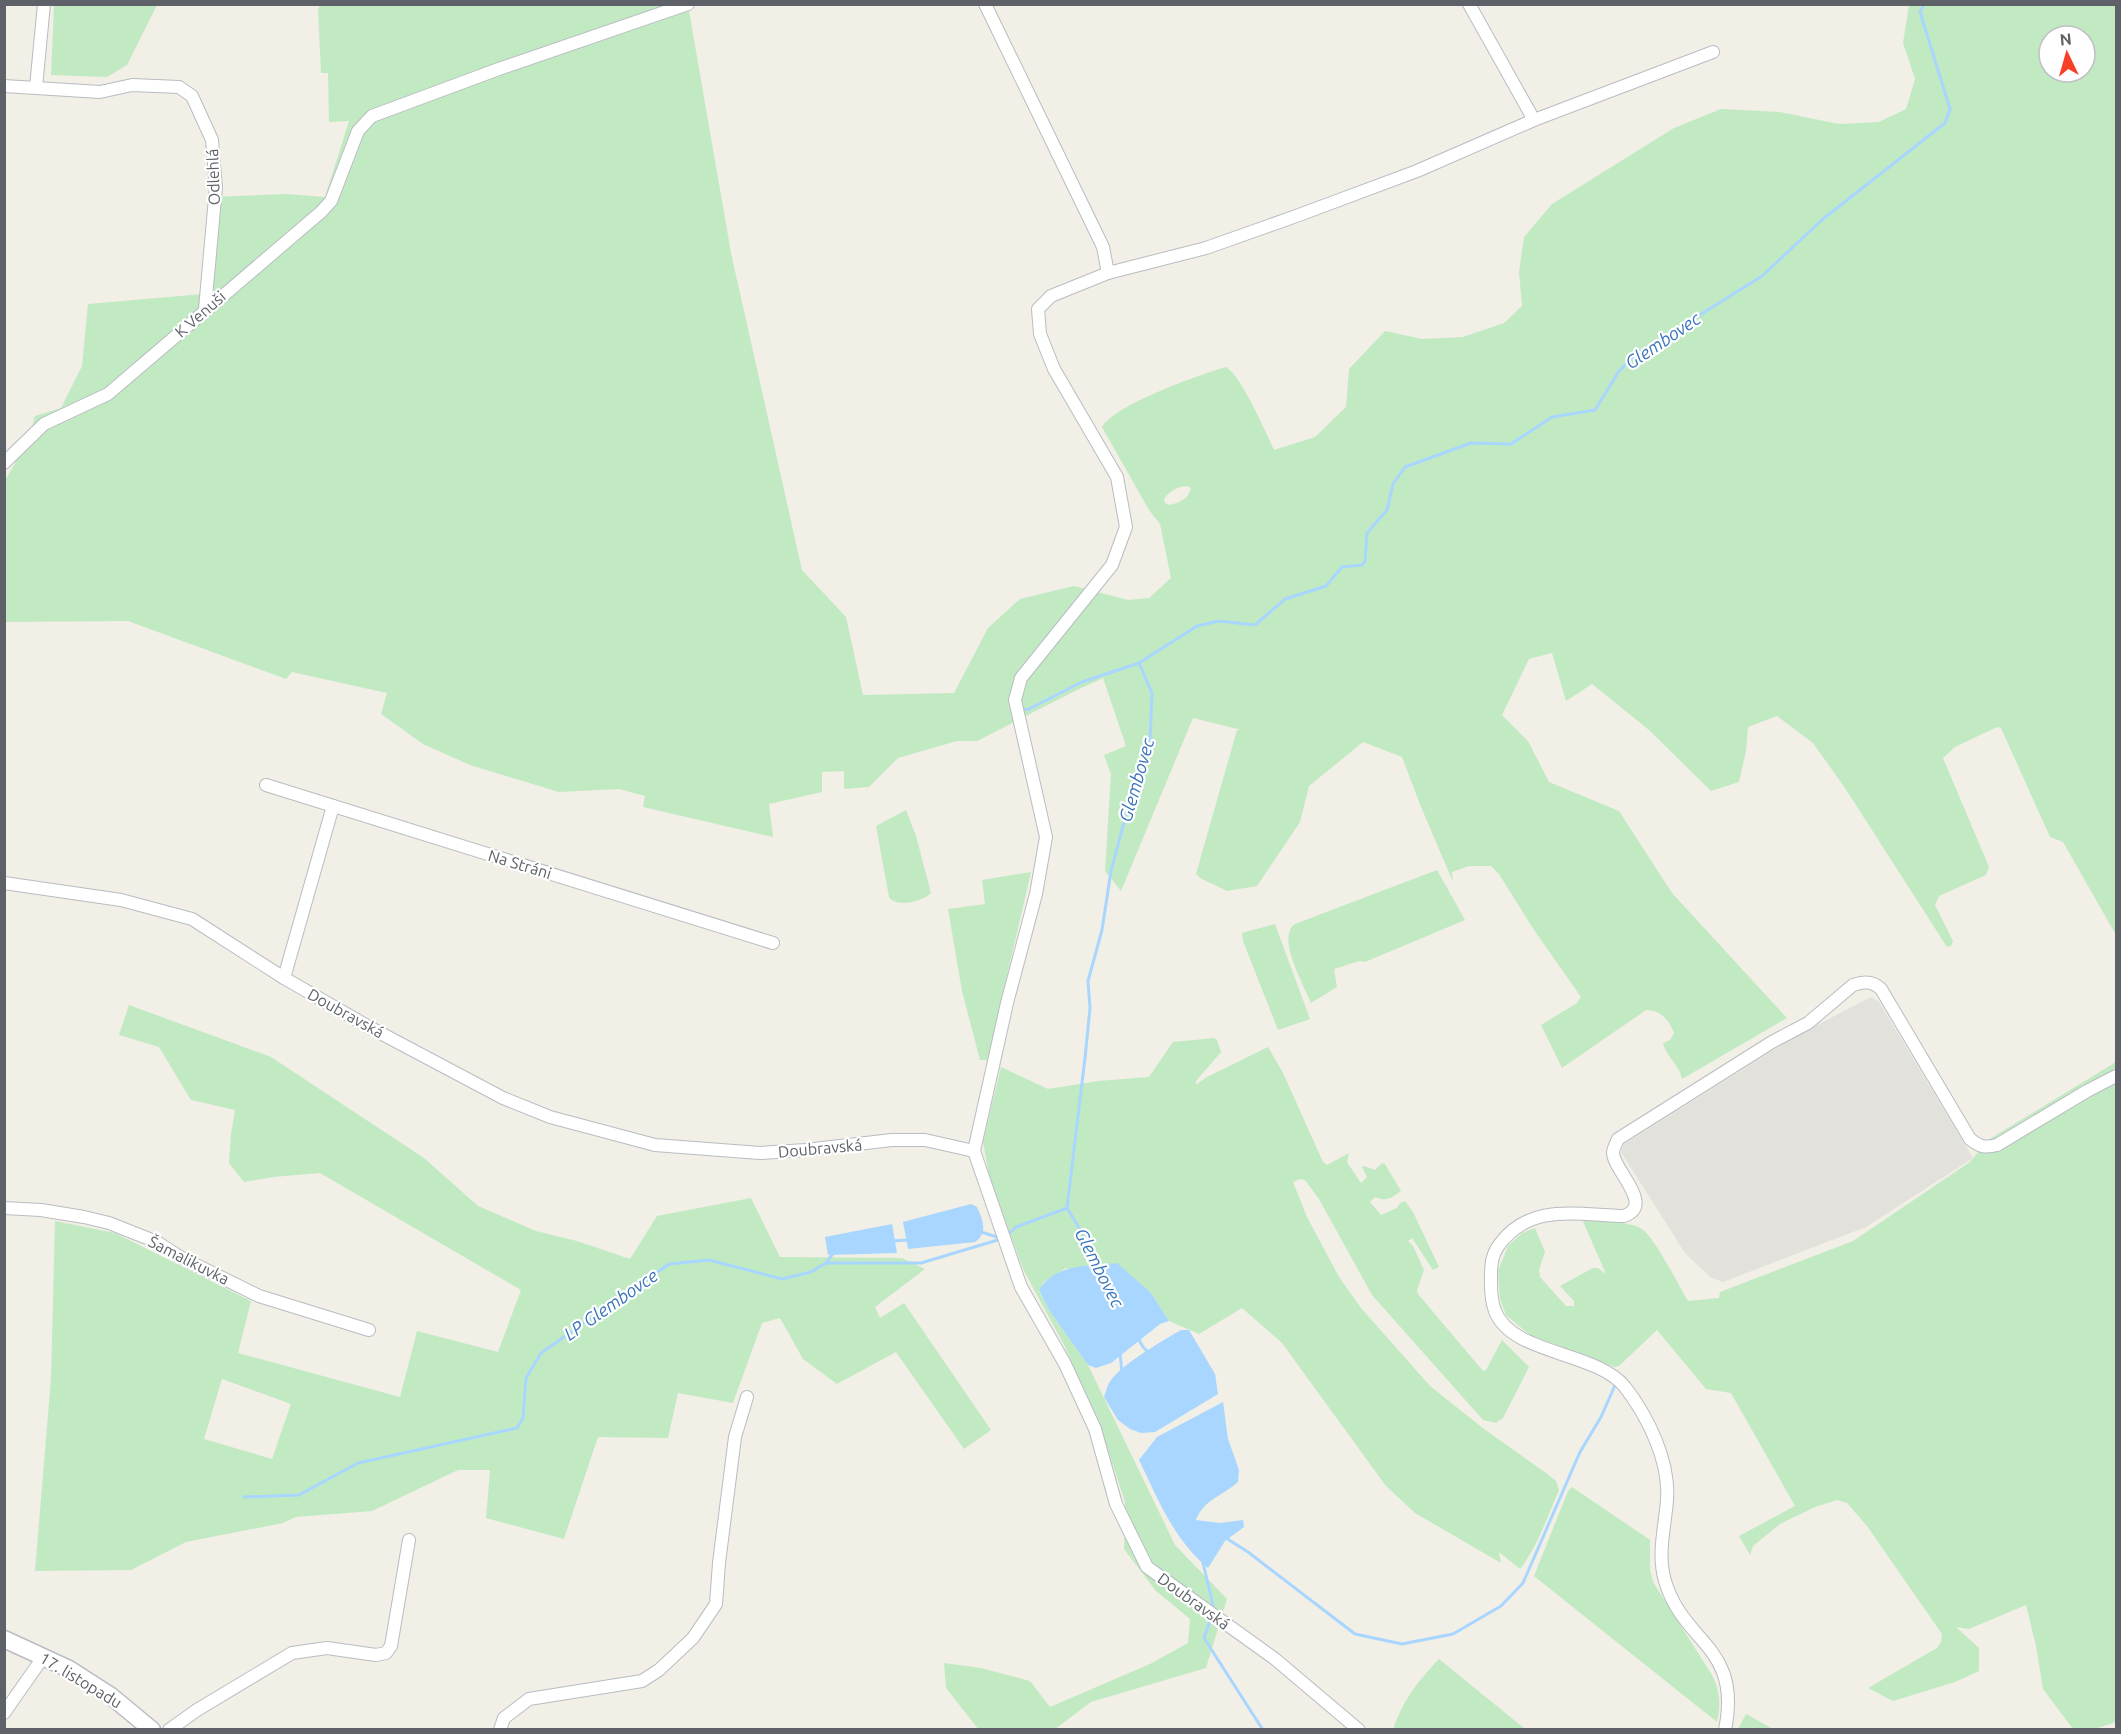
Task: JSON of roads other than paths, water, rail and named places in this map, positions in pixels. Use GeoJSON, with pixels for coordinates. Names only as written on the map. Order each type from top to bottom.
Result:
{"type":"FeatureCollection","features":[{"type":"Feature","properties":{"kind":"main road","name":"17. listopadu"},"geometry":{"type":"LineString","coordinates":[[4,1639],[44,1656],[99,1688],[149,1729]]}},
{"type":"Feature","properties":{"kind":"street"},"geometry":{"type":"LineString","coordinates":[[36,87],[44,4]]}},
{"type":"Feature","properties":{"kind":"street","name":"K Venuši"},"geometry":{"type":"LineString","coordinates":[[4,463],[44,424],[108,394],[205,309],[281,247],[331,201],[358,131],[372,116],[688,4]]}},
{"type":"Feature","properties":{"kind":"street"},"geometry":{"type":"LineString","coordinates":[[986,4],[1103,247],[1108,273]]}},
{"type":"Feature","properties":{"kind":"street"},"geometry":{"type":"LineString","coordinates":[[1469,4],[1534,120]]}},
{"type":"Feature","properties":{"kind":"street"},"geometry":{"type":"LineString","coordinates":[[974,1151],[1007,1003],[1036,894],[1046,837],[1015,700],[1020,678],[1112,565],[1126,527],[1117,477],[1054,369],[1040,334],[1038,309],[1050,296],[1108,273],[1206,248],[1299,215],[1417,171],[1534,120],[1713,52]]}},
{"type":"Feature","properties":{"kind":"street","name":"Odlehlá"},"geometry":{"type":"LineString","coordinates":[[4,86],[100,92],[132,86],[179,87],[192,96],[212,141],[216,187],[205,309]]}},
{"type":"Feature","properties":{"kind":"street","name":"Na Stráni"},"geometry":{"type":"LineString","coordinates":[[266,785],[773,943]]}},
{"type":"Feature","properties":{"kind":"street"},"geometry":{"type":"LineString","coordinates":[[284,978],[333,806]]}},
{"type":"Feature","properties":{"kind":"street","name":"Doubravská"},"geometry":{"type":"LineString","coordinates":[[4,883],[121,900],[192,919],[284,978],[369,1027],[503,1098],[550,1117],[655,1145],[760,1153],[892,1140],[925,1140],[974,1151],[1021,1287],[1070,1375],[1095,1429],[1116,1504],[1147,1567],[1275,1659],[1359,1730]]}},
{"type":"Feature","properties":{"kind":"street"},"geometry":{"type":"LineString","coordinates":[[1725,1730],[1729,1699],[1726,1677],[1711,1648],[1677,1607],[1664,1577],[1661,1547],[1667,1497],[1666,1473],[1653,1435],[1624,1386],[1612,1375],[1526,1341],[1508,1329],[1495,1312],[1491,1296],[1491,1264],[1496,1249],[1512,1230],[1524,1222],[1546,1214],[1624,1216],[1631,1213],[1636,1203],[1635,1196],[1613,1154],[1618,1140],[1772,1042],[1808,1023],[1853,985],[1862,982],[1869,982],[1881,989],[1970,1139],[1979,1146],[1997,1145],[2116,1076]]}},
{"type":"Feature","properties":{"kind":"street","name":"Šamalikuvka"},"geometry":{"type":"LineString","coordinates":[[4,1208],[41,1210],[109,1223],[157,1242],[180,1257],[259,1296],[369,1330]]}},
{"type":"Feature","properties":{"kind":"street"},"geometry":{"type":"LineString","coordinates":[[500,1730],[504,1718],[529,1699],[642,1681],[659,1670],[693,1638],[716,1604],[735,1437],[747,1397]]}},
{"type":"Feature","properties":{"kind":"street"},"geometry":{"type":"LineString","coordinates":[[169,1730],[197,1710],[292,1653],[327,1648],[376,1655],[386,1653],[391,1646],[410,1540]]}},
{"type":"Feature","properties":{"kind":"street"},"geometry":{"type":"LineString","coordinates":[[4,1713],[44,1656]]}},
{"type":"Feature","properties":{"kind":"water"},"geometry":{"type":"Polygon","coordinates":[[[971,1204],[977,1207],[983,1226],[982,1235],[975,1242],[908,1249],[903,1222],[971,1204]]]}},
{"type":"Feature","properties":{"kind":"water"},"geometry":{"type":"Polygon","coordinates":[[[892,1224],[897,1253],[828,1255],[825,1237],[892,1224]]]}},
{"type":"Feature","properties":{"kind":"water"},"geometry":{"type":"Polygon","coordinates":[[[1117,1263],[1151,1293],[1169,1321],[1160,1324],[1111,1363],[1096,1368],[1088,1365],[1049,1310],[1039,1290],[1046,1281],[1064,1270],[1117,1263]]]}},
{"type":"Feature","properties":{"kind":"water"},"geometry":{"type":"Polygon","coordinates":[[[1181,1330],[1189,1330],[1215,1374],[1218,1394],[1155,1432],[1141,1433],[1130,1429],[1118,1420],[1104,1397],[1108,1384],[1117,1373],[1134,1360],[1181,1330]]]}},
{"type":"Feature","properties":{"kind":"water"},"geometry":{"type":"Polygon","coordinates":[[[1223,1402],[1228,1439],[1239,1470],[1238,1482],[1204,1507],[1196,1520],[1220,1523],[1243,1520],[1244,1527],[1225,1541],[1208,1568],[1176,1531],[1139,1460],[1157,1437],[1223,1402]]]}},
{"type":"Feature","properties":{"kind":"waterway","name":"Glembovec"},"geometry":{"type":"LineString","coordinates":[[1101,1268],[1094,1260],[1087,1241],[1067,1208],[1090,1008],[1088,981],[1102,930],[1111,871],[1137,774],[1150,742],[1152,693],[1139,663],[1197,626],[1219,621],[1255,625],[1285,599],[1326,586],[1342,567],[1362,565],[1365,561],[1367,533],[1387,510],[1393,484],[1405,467],[1471,443],[1511,444],[1552,417],[1595,410],[1619,371],[1633,357],[1762,276],[1823,219],[1945,123],[1950,109],[1920,12],[1924,4]]}},
{"type":"Feature","properties":{"kind":"waterway","name":"LP Glembovce"},"geometry":{"type":"LineString","coordinates":[[1019,710],[1029,709],[1082,682],[1139,663]]}},
{"type":"Feature","properties":{"kind":"waterway","name":"LP Glembovce"},"geometry":{"type":"LineString","coordinates":[[1006,1236],[1016,1227],[1067,1208]]}},
{"type":"Feature","properties":{"kind":"waterway"},"geometry":{"type":"LineString","coordinates":[[981,1232],[1000,1238]]}},
{"type":"Feature","properties":{"kind":"waterway","name":"LP Glembovce"},"geometry":{"type":"LineString","coordinates":[[244,1497],[299,1495],[358,1463],[517,1428],[523,1418],[526,1378],[541,1353],[669,1264],[709,1260],[782,1279],[811,1272],[826,1263],[921,1263],[1001,1239]]}},
{"type":"Feature","properties":{"kind":"waterway"},"geometry":{"type":"LineString","coordinates":[[891,1241],[908,1240]]}},
{"type":"Feature","properties":{"kind":"waterway"},"geometry":{"type":"LineString","coordinates":[[826,1263],[834,1252]]}},
{"type":"Feature","properties":{"kind":"waterway"},"geometry":{"type":"LineString","coordinates":[[1138,1338],[1150,1354]]}},
{"type":"Feature","properties":{"kind":"waterway","name":"Glembovec"},"geometry":{"type":"LineString","coordinates":[[1120,1353],[1122,1373]]}},
{"type":"Feature","properties":{"kind":"waterway"},"geometry":{"type":"LineString","coordinates":[[1226,1538],[1248,1552],[1355,1634],[1402,1644],[1453,1634],[1501,1606],[1523,1583],[1580,1452],[1601,1417],[1616,1383]]}},
{"type":"Feature","properties":{"kind":"waterway","name":"Glembovec"},"geometry":{"type":"LineString","coordinates":[[1203,1563],[1214,1609]]}},
{"type":"Feature","properties":{"kind":"waterway","name":"Glembovec"},"geometry":{"type":"LineString","coordinates":[[1211,1618],[1204,1638],[1263,1730]]}}]}
